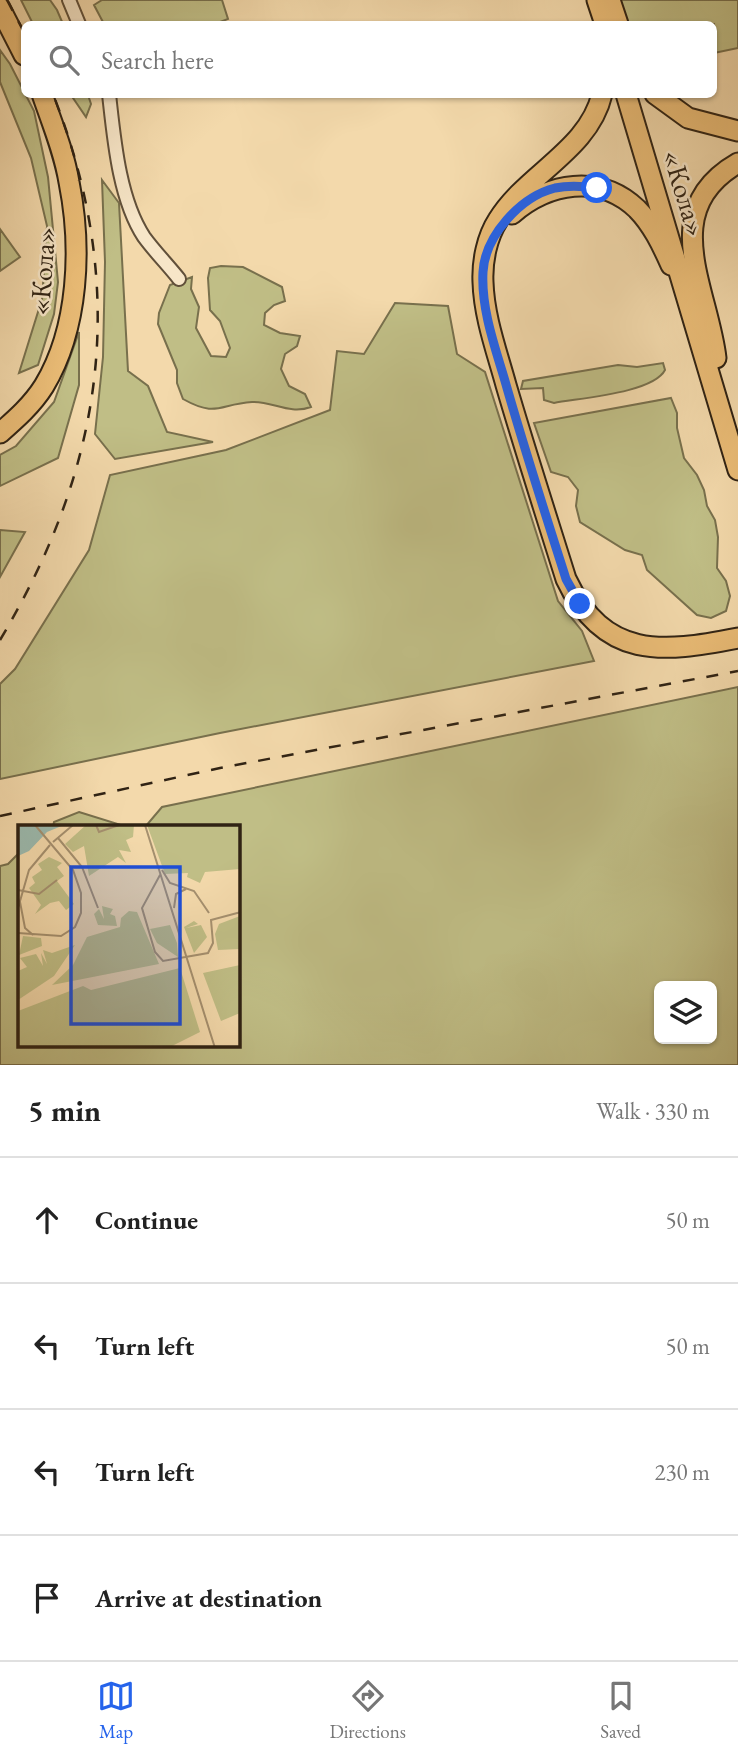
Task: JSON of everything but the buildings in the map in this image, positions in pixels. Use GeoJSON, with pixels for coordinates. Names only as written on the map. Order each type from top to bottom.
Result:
{"type":"FeatureCollection","features":[{"type":"Feature","properties":{"kind":"main road"},"geometry":{"type":"LineString","coordinates":[[594,0],[598,21]]}},
{"type":"Feature","properties":{"kind":"main road"},"geometry":{"type":"LineString","coordinates":[[594,0],[604,21]]}},
{"type":"Feature","properties":{"kind":"main road"},"geometry":{"type":"LineString","coordinates":[[604,0],[610,21]]}},
{"type":"Feature","properties":{"kind":"main road"},"geometry":{"type":"LineString","coordinates":[[610,0],[617,21]]}},
{"type":"Feature","properties":{"kind":"main road"},"geometry":{"type":"LineString","coordinates":[[0,8],[21,49]]}},
{"type":"Feature","properties":{"kind":"main road","name":"«Кола»"},"geometry":{"type":"LineString","coordinates":[[0,433],[23,413],[55,365],[64,339],[72,295],[75,254],[69,180],[43,98]]}},
{"type":"Feature","properties":{"kind":"main road"},"geometry":{"type":"LineString","coordinates":[[600,98],[583,132],[521,191],[503,212],[491,232],[483,283],[490,330],[563,568],[580,604],[598,626],[609,634],[638,646],[674,649],[738,638]]}},
{"type":"Feature","properties":{"kind":"main road","name":"«Кола»"},"geometry":{"type":"LineString","coordinates":[[627,98],[738,470]]}},
{"type":"Feature","properties":{"kind":"main road","name":"«Кола»"},"geometry":{"type":"LineString","coordinates":[[634,98],[738,431]]}},
{"type":"Feature","properties":{"kind":"main road"},"geometry":{"type":"LineString","coordinates":[[660,98],[688,118],[738,131]]}},
{"type":"Feature","properties":{"kind":"main road"},"geometry":{"type":"LineString","coordinates":[[716,358],[695,270],[692,226],[708,187],[738,163]]}},
{"type":"Feature","properties":{"kind":"main road"},"geometry":{"type":"LineString","coordinates":[[485,260],[502,226],[524,204],[553,189],[567,186],[597,188],[625,199],[646,219],[664,248],[678,288],[686,300]]}},
{"type":"Feature","properties":{"kind":"street"},"geometry":{"type":"LineString","coordinates":[[69,0],[78,21]]}},
{"type":"Feature","properties":{"kind":"street"},"geometry":{"type":"LineString","coordinates":[[110,98],[116,148],[130,207],[144,236],[179,279]]}},
{"type":"Feature","properties":{"kind":"shaded area"},"geometry":{"type":"Polygon","coordinates":[[[21,0],[50,0],[62,21],[32,21],[21,0]]]}},
{"type":"Feature","properties":{"kind":"shaded area"},"geometry":{"type":"Polygon","coordinates":[[[102,0],[222,0],[228,19],[102,21],[94,5],[102,0]]]}},
{"type":"Feature","properties":{"kind":"shaded area"},"geometry":{"type":"Polygon","coordinates":[[[618,0],[738,0],[738,48],[717,52],[717,21],[624,21],[618,0]]]}},
{"type":"Feature","properties":{"kind":"shaded area"},"geometry":{"type":"Polygon","coordinates":[[[0,50],[21,86],[21,98],[27,98],[34,111],[48,177],[58,282],[54,314],[38,365],[19,373],[42,299],[47,226],[31,158],[0,82],[0,50]]]}},
{"type":"Feature","properties":{"kind":"shaded area"},"geometry":{"type":"Polygon","coordinates":[[[73,98],[89,98],[91,104],[86,117],[73,98]]]}},
{"type":"Feature","properties":{"kind":"shaded area"},"geometry":{"type":"Polygon","coordinates":[[[102,180],[119,203],[128,371],[148,386],[167,432],[213,442],[115,459],[95,434],[103,357],[105,262],[102,180]]]}},
{"type":"Feature","properties":{"kind":"shaded area"},"geometry":{"type":"Polygon","coordinates":[[[0,229],[20,257],[0,271],[0,229]]]}},
{"type":"Feature","properties":{"kind":"shaded area"},"geometry":{"type":"Polygon","coordinates":[[[243,267],[282,287],[285,301],[274,305],[265,313],[264,325],[280,333],[300,336],[297,346],[285,354],[281,369],[289,386],[305,394],[311,407],[288,409],[252,402],[211,409],[183,399],[177,383],[177,370],[158,324],[159,313],[170,285],[192,277],[191,289],[199,307],[196,328],[211,356],[226,357],[230,348],[220,321],[210,310],[208,278],[210,268],[243,267]]]}},
{"type":"Feature","properties":{"kind":"shaded area"},"geometry":{"type":"Polygon","coordinates":[[[395,303],[448,306],[457,354],[485,372],[558,601],[582,631],[594,661],[220,733],[0,779],[0,684],[15,669],[89,550],[110,475],[226,450],[330,410],[337,351],[364,354],[395,303]]]}},
{"type":"Feature","properties":{"kind":"shaded area"},"geometry":{"type":"Polygon","coordinates":[[[79,332],[79,385],[58,458],[0,486],[0,455],[16,446],[54,402],[79,332]]]}},
{"type":"Feature","properties":{"kind":"shaded area"},"geometry":{"type":"Polygon","coordinates":[[[663,363],[665,370],[658,378],[615,393],[554,403],[544,400],[543,388],[521,389],[523,381],[618,365],[637,367],[663,363]]]}},
{"type":"Feature","properties":{"kind":"shaded area"},"geometry":{"type":"Polygon","coordinates":[[[671,398],[677,413],[677,428],[684,458],[697,475],[707,506],[715,520],[718,537],[717,568],[726,581],[730,596],[726,611],[711,618],[697,615],[647,570],[642,555],[625,550],[580,522],[576,506],[578,490],[568,477],[551,472],[534,423],[671,398]]]}},
{"type":"Feature","properties":{"kind":"shaded area"},"geometry":{"type":"Polygon","coordinates":[[[0,530],[25,532],[0,577],[0,530]]]}},
{"type":"Feature","properties":{"kind":"shaded area"},"geometry":{"type":"Polygon","coordinates":[[[738,687],[738,1065],[0,1065],[0,866],[8,864],[18,854],[18,1048],[240,1048],[240,825],[147,825],[162,807],[738,687]]]}},
{"type":"Feature","properties":{"kind":"shaded area"},"geometry":{"type":"Polygon","coordinates":[[[79,812],[121,825],[53,825],[54,822],[79,812]]]}},
{"type":"Feature","properties":{"kind":"railway"},"geometry":{"type":"LineString","coordinates":[[7,0],[21,26]]}},
{"type":"Feature","properties":{"kind":"railway"},"geometry":{"type":"LineString","coordinates":[[0,640],[36,574],[64,507],[83,441],[95,373],[98,305],[92,236],[77,166],[54,98]]}},
{"type":"Feature","properties":{"kind":"railway"},"geometry":{"type":"LineString","coordinates":[[0,816],[220,768],[738,671]]}},
{"type":"Feature","properties":{"kind":"route"},"geometry":{"type":"LineString","coordinates":[[580,604],[566,579],[490,330],[483,271],[485,260],[502,226],[524,204],[553,189],[567,186],[597,188]]}}]}
